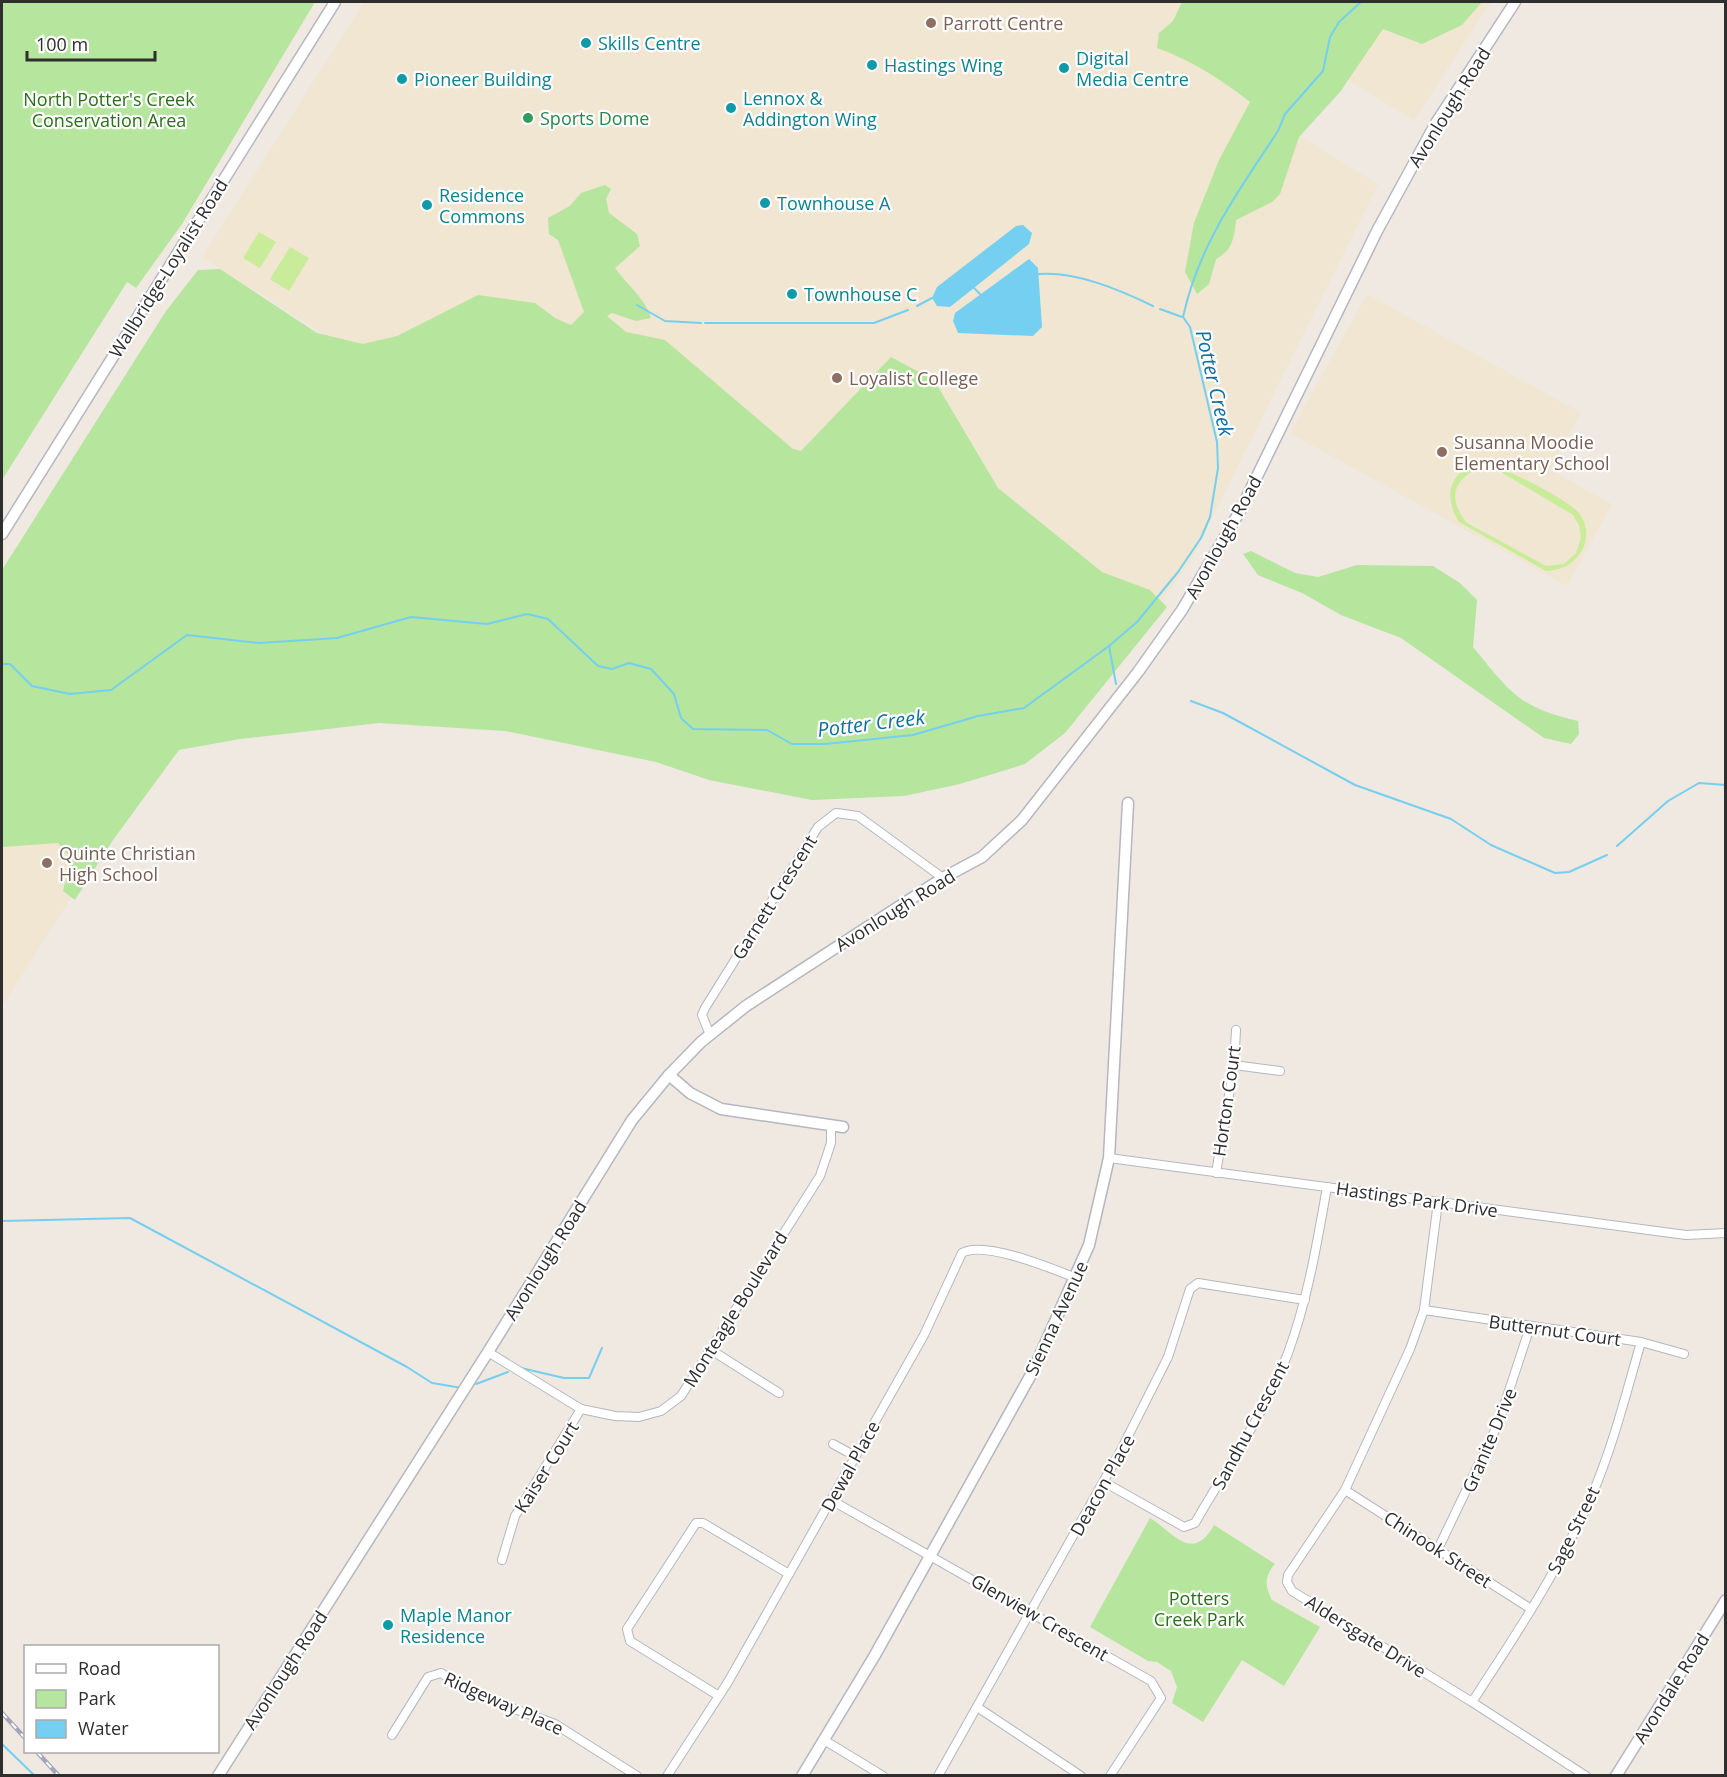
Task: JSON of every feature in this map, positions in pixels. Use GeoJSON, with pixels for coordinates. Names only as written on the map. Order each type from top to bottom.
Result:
{"type":"FeatureCollection","features":[{"type":"Feature","properties":{"kind":"street","name":"Wallbridge-Loyalist Road"},"geometry":{"type":"LineString","coordinates":[[2,534],[335,2]]}},
{"type":"Feature","properties":{"kind":"street","name":"Avonlough Road"},"geometry":{"type":"LineString","coordinates":[[218,1776],[488,1352],[632,1120],[669,1075],[710,1035],[746,1006],[943,878],[982,857],[1022,820],[1138,672],[1182,610],[1240,511],[1377,231],[1436,123],[1515,2]]}},
{"type":"Feature","properties":{"kind":"street","name":"Sienna Avenue"},"geometry":{"type":"LineString","coordinates":[[802,1776],[931,1556],[1033,1371],[1089,1245],[1109,1158],[1128,803]]}},
{"type":"Feature","properties":{"kind":"street","name":"Garnett Crescent"},"geometry":{"type":"LineString","coordinates":[[710,1035],[702,1015],[705,1008],[818,827],[836,813],[858,816],[943,878]]}},
{"type":"Feature","properties":{"kind":"street","name":"Horton Court"},"geometry":{"type":"LineString","coordinates":[[1216,1173],[1234,1065],[1236,1030]]}},
{"type":"Feature","properties":{"kind":"street"},"geometry":{"type":"LineString","coordinates":[[1234,1065],[1280,1071]]}},
{"type":"Feature","properties":{"kind":"street"},"geometry":{"type":"LineString","coordinates":[[669,1075],[690,1094],[721,1109],[843,1127]]}},
{"type":"Feature","properties":{"kind":"street","name":"Monteagle Boulevard"},"geometry":{"type":"LineString","coordinates":[[488,1352],[581,1409],[615,1416],[639,1417],[661,1411],[681,1396],[820,1176],[831,1143],[831,1126]]}},
{"type":"Feature","properties":{"kind":"street","name":"Hastings Park Drive"},"geometry":{"type":"LineString","coordinates":[[1109,1158],[1686,1234],[1725,1233]]}},
{"type":"Feature","properties":{"kind":"street","name":"Sandhu Crescent"},"geometry":{"type":"LineString","coordinates":[[1104,1482],[1184,1527],[1195,1523],[1269,1396],[1288,1355],[1305,1300],[1327,1187]]}},
{"type":"Feature","properties":{"kind":"street","name":"Aldersgate Drive"},"geometry":{"type":"LineString","coordinates":[[1438,1202],[1424,1310],[1385,1405],[1345,1490],[1288,1575],[1287,1582],[1292,1591],[1472,1702],[1586,1776]]}},
{"type":"Feature","properties":{"kind":"street","name":"Dewal Place"},"geometry":{"type":"LineString","coordinates":[[667,1776],[719,1696],[831,1500],[924,1335],[962,1253],[976,1250],[1007,1255],[1029,1260],[1076,1278]]}},
{"type":"Feature","properties":{"kind":"street","name":"Deacon Place"},"geometry":{"type":"LineString","coordinates":[[938,1776],[1104,1482],[1158,1378],[1193,1285],[1198,1283],[1305,1300]]}},
{"type":"Feature","properties":{"kind":"street","name":"Butternut Court"},"geometry":{"type":"LineString","coordinates":[[1424,1310],[1641,1342],[1684,1354]]}},
{"type":"Feature","properties":{"kind":"street","name":"Granite Drive"},"geometry":{"type":"LineString","coordinates":[[1438,1549],[1498,1424],[1530,1327]]}},
{"type":"Feature","properties":{"kind":"street","name":"Sage Street"},"geometry":{"type":"LineString","coordinates":[[1472,1702],[1553,1574],[1592,1495],[1618,1424],[1641,1342]]}},
{"type":"Feature","properties":{"kind":"street"},"geometry":{"type":"LineString","coordinates":[[711,1350],[779,1393]]}},
{"type":"Feature","properties":{"kind":"street","name":"Kaiser Court"},"geometry":{"type":"LineString","coordinates":[[502,1560],[515,1516],[581,1409]]}},
{"type":"Feature","properties":{"kind":"street"},"geometry":{"type":"LineString","coordinates":[[833,1444],[855,1456]]}},
{"type":"Feature","properties":{"kind":"street","name":"Chinook Street"},"geometry":{"type":"LineString","coordinates":[[1345,1490],[1531,1609]]}},
{"type":"Feature","properties":{"kind":"street","name":"Glenview Crescent"},"geometry":{"type":"LineString","coordinates":[[831,1500],[1151,1681],[1161,1698],[1110,1776]]}},
{"type":"Feature","properties":{"kind":"street"},"geometry":{"type":"LineString","coordinates":[[719,1696],[630,1641],[627,1629],[696,1522],[704,1523],[789,1574]]}},
{"type":"Feature","properties":{"kind":"street","name":"Avondale Road"},"geometry":{"type":"LineString","coordinates":[[1616,1776],[1725,1600]]}},
{"type":"Feature","properties":{"kind":"street","name":"Ridgeway Place"},"geometry":{"type":"LineString","coordinates":[[392,1736],[428,1677],[441,1674],[475,1694],[555,1724],[637,1776]]}},
{"type":"Feature","properties":{"kind":"street"},"geometry":{"type":"LineString","coordinates":[[977,1707],[1081,1776]]}},
{"type":"Feature","properties":{"kind":"street"},"geometry":{"type":"LineString","coordinates":[[824,1740],[882,1776]]}},
{"type":"Feature","properties":{"kind":"shaded area","name":"Loyalist College"},"geometry":{"type":"Polygon","coordinates":[[[364,2],[1491,2],[1414,120],[1339,75],[1301,137],[1378,184],[1190,562],[1152,615],[608,515],[202,257],[364,2]]]}},
{"type":"Feature","properties":{"kind":"shaded area","name":"Susanna Moodie Elementary School"},"geometry":{"type":"Polygon","coordinates":[[[1367,294],[1581,413],[1550,470],[1612,504],[1567,586],[1290,433],[1367,294]]]}},
{"type":"Feature","properties":{"kind":"shaded area","name":"Quinte Christian High School"},"geometry":{"type":"Polygon","coordinates":[[[217,668],[2,1006],[2,721],[217,668]]]}},
{"type":"Feature","properties":{"kind":"green space","name":"North Potter's Creek Conservation Area"},"geometry":{"type":"Polygon","coordinates":[[[2,2],[315,2],[182,224],[136,288],[127,282],[2,480],[2,2]]]}},
{"type":"Feature","properties":{"kind":"green space"},"geometry":{"type":"Polygon","coordinates":[[[1182,2],[1482,2],[1462,25],[1422,44],[1383,29],[1340,92],[1299,137],[1280,194],[1272,202],[1236,220],[1229,247],[1216,259],[1209,284],[1197,294],[1185,272],[1194,223],[1219,160],[1250,102],[1206,71],[1157,48],[1159,33],[1173,21],[1182,2]]]}},
{"type":"Feature","properties":{"kind":"green space"},"geometry":{"type":"Polygon","coordinates":[[[605,185],[611,189],[606,199],[609,213],[637,234],[640,246],[615,268],[640,298],[651,318],[636,321],[612,313],[607,316],[626,332],[665,340],[793,449],[801,451],[891,357],[934,380],[998,488],[1102,572],[1150,590],[1167,607],[1065,733],[1025,764],[960,784],[904,796],[812,800],[709,780],[656,762],[505,731],[379,723],[240,739],[179,750],[113,840],[75,900],[63,891],[71,858],[58,843],[2,847],[2,570],[166,311],[198,270],[220,269],[317,333],[363,344],[397,336],[478,295],[535,303],[555,318],[571,325],[584,312],[558,240],[549,234],[548,218],[570,206],[581,193],[605,185]]]}},
{"type":"Feature","properties":{"kind":"green space"},"geometry":{"type":"Polygon","coordinates":[[[259,232],[276,242],[260,268],[243,258],[259,232]]]}},
{"type":"Feature","properties":{"kind":"green space"},"geometry":{"type":"Polygon","coordinates":[[[290,247],[309,258],[289,291],[270,279],[290,247]]]}},
{"type":"Feature","properties":{"kind":"green space"},"geometry":{"type":"Polygon","coordinates":[[[1480,462],[1489,464],[1544,489],[1576,510],[1583,519],[1586,530],[1584,547],[1577,557],[1565,566],[1546,571],[1459,522],[1451,503],[1450,494],[1456,478],[1470,466],[1480,462]],[[1481,467],[1464,477],[1459,484],[1455,498],[1467,523],[1546,566],[1564,564],[1576,553],[1581,538],[1579,525],[1573,515],[1496,469],[1481,467]]]}},
{"type":"Feature","properties":{"kind":"green space"},"geometry":{"type":"Polygon","coordinates":[[[1251,551],[1295,573],[1318,577],[1357,565],[1433,566],[1460,583],[1477,600],[1473,647],[1497,676],[1528,704],[1578,721],[1579,734],[1571,744],[1544,738],[1401,638],[1341,615],[1302,593],[1258,575],[1243,554],[1251,551]]]}},
{"type":"Feature","properties":{"kind":"green space","name":"Potters Creek Park"},"geometry":{"type":"Polygon","coordinates":[[[1150,1518],[1174,1536],[1190,1544],[1206,1537],[1214,1525],[1275,1564],[1269,1572],[1267,1581],[1272,1600],[1320,1627],[1284,1686],[1242,1660],[1203,1722],[1172,1703],[1177,1687],[1171,1671],[1157,1662],[1148,1661],[1090,1627],[1150,1518]]]}},
{"type":"Feature","properties":{"kind":"water"},"geometry":{"type":"Polygon","coordinates":[[[1023,225],[1032,233],[1029,244],[950,307],[937,306],[932,298],[937,287],[1016,226],[1023,225]]]}},
{"type":"Feature","properties":{"kind":"water"},"geometry":{"type":"Polygon","coordinates":[[[1029,259],[1038,268],[1042,327],[1033,336],[958,333],[953,321],[955,313],[1029,259]]]}},
{"type":"Feature","properties":{"kind":"waterway","name":"Potter Creek"},"geometry":{"type":"LineString","coordinates":[[2,664],[10,664],[32,686],[70,694],[111,690],[187,635],[259,643],[337,638],[411,617],[487,624],[527,614],[548,619],[598,666],[612,669],[629,663],[651,669],[674,694],[681,718],[693,729],[767,730],[792,744],[825,744],[913,735],[978,716],[1024,708],[1109,646],[1137,622],[1178,572],[1201,538],[1210,517],[1218,468],[1217,442],[1190,327],[1183,317],[1190,291],[1210,242],[1235,197],[1278,131],[1285,114],[1323,71],[1330,37],[1339,22],[1361,2]]}},
{"type":"Feature","properties":{"kind":"waterway"},"geometry":{"type":"LineString","coordinates":[[1039,274],[1068,275],[1098,283],[1153,306]]}},
{"type":"Feature","properties":{"kind":"waterway"},"geometry":{"type":"LineString","coordinates":[[974,288],[980,294]]}},
{"type":"Feature","properties":{"kind":"waterway"},"geometry":{"type":"LineString","coordinates":[[917,306],[932,298]]}},
{"type":"Feature","properties":{"kind":"waterway"},"geometry":{"type":"LineString","coordinates":[[637,305],[665,321],[701,323]]}},
{"type":"Feature","properties":{"kind":"waterway"},"geometry":{"type":"LineString","coordinates":[[1160,309],[1182,317]]}},
{"type":"Feature","properties":{"kind":"waterway"},"geometry":{"type":"LineString","coordinates":[[705,323],[874,323],[908,310]]}},
{"type":"Feature","properties":{"kind":"waterway"},"geometry":{"type":"LineString","coordinates":[[1109,646],[1116,684]]}},
{"type":"Feature","properties":{"kind":"waterway"},"geometry":{"type":"LineString","coordinates":[[1191,701],[1223,713],[1355,785],[1451,819],[1491,845],[1555,873],[1569,872],[1607,855]]}},
{"type":"Feature","properties":{"kind":"waterway"},"geometry":{"type":"LineString","coordinates":[[1617,846],[1668,801],[1699,783],[1726,785]]}},
{"type":"Feature","properties":{"kind":"waterway"},"geometry":{"type":"LineString","coordinates":[[2,1221],[130,1218],[407,1367],[432,1383],[462,1388]]}},
{"type":"Feature","properties":{"kind":"waterway"},"geometry":{"type":"LineString","coordinates":[[521,1368],[564,1378],[589,1378],[602,1348]]}},
{"type":"Feature","properties":{"kind":"waterway"},"geometry":{"type":"LineString","coordinates":[[476,1384],[508,1372]]}},
{"type":"Feature","properties":{"kind":"waterway"},"geometry":{"type":"LineString","coordinates":[[2,1744],[35,1776]]}},
{"type":"Feature","properties":{"kind":"railway"},"geometry":{"type":"LineString","coordinates":[[2,1713],[24,1737]]}},
{"type":"Feature","properties":{"kind":"railway"},"geometry":{"type":"LineString","coordinates":[[38,1753],[59,1776]]}},
{"type":"Feature","properties":{"kind":"place","name":"Parrott Centre"},"geometry":{"type":"Point","coordinates":[931,23]}},
{"type":"Feature","properties":{"kind":"place","name":"Skills Centre"},"geometry":{"type":"Point","coordinates":[586,43]}},
{"type":"Feature","properties":{"kind":"place","name":"Hastings Wing"},"geometry":{"type":"Point","coordinates":[872,65]}},
{"type":"Feature","properties":{"kind":"place","name":"Digital Media Centre"},"geometry":{"type":"Point","coordinates":[1064,68]}},
{"type":"Feature","properties":{"kind":"place","name":"Pioneer Building"},"geometry":{"type":"Point","coordinates":[402,79]}},
{"type":"Feature","properties":{"kind":"place","name":"Lennox & Addington Wing"},"geometry":{"type":"Point","coordinates":[731,108]}},
{"type":"Feature","properties":{"kind":"place","name":"Sports Dome"},"geometry":{"type":"Point","coordinates":[528,118]}},
{"type":"Feature","properties":{"kind":"place","name":"Townhouse A"},"geometry":{"type":"Point","coordinates":[765,203]}},
{"type":"Feature","properties":{"kind":"place","name":"Residence Commons"},"geometry":{"type":"Point","coordinates":[427,205]}},
{"type":"Feature","properties":{"kind":"place","name":"Townhouse C"},"geometry":{"type":"Point","coordinates":[792,294]}},
{"type":"Feature","properties":{"kind":"place","name":"Loyalist College"},"geometry":{"type":"Point","coordinates":[837,378]}},
{"type":"Feature","properties":{"kind":"place","name":"Susanna Moodie Elementary School"},"geometry":{"type":"Point","coordinates":[1442,452]}},
{"type":"Feature","properties":{"kind":"place","name":"Quinte Christian High School"},"geometry":{"type":"Point","coordinates":[47,863]}},
{"type":"Feature","properties":{"kind":"place","name":"Maple Manor Residence"},"geometry":{"type":"Point","coordinates":[388,1625]}}]}
